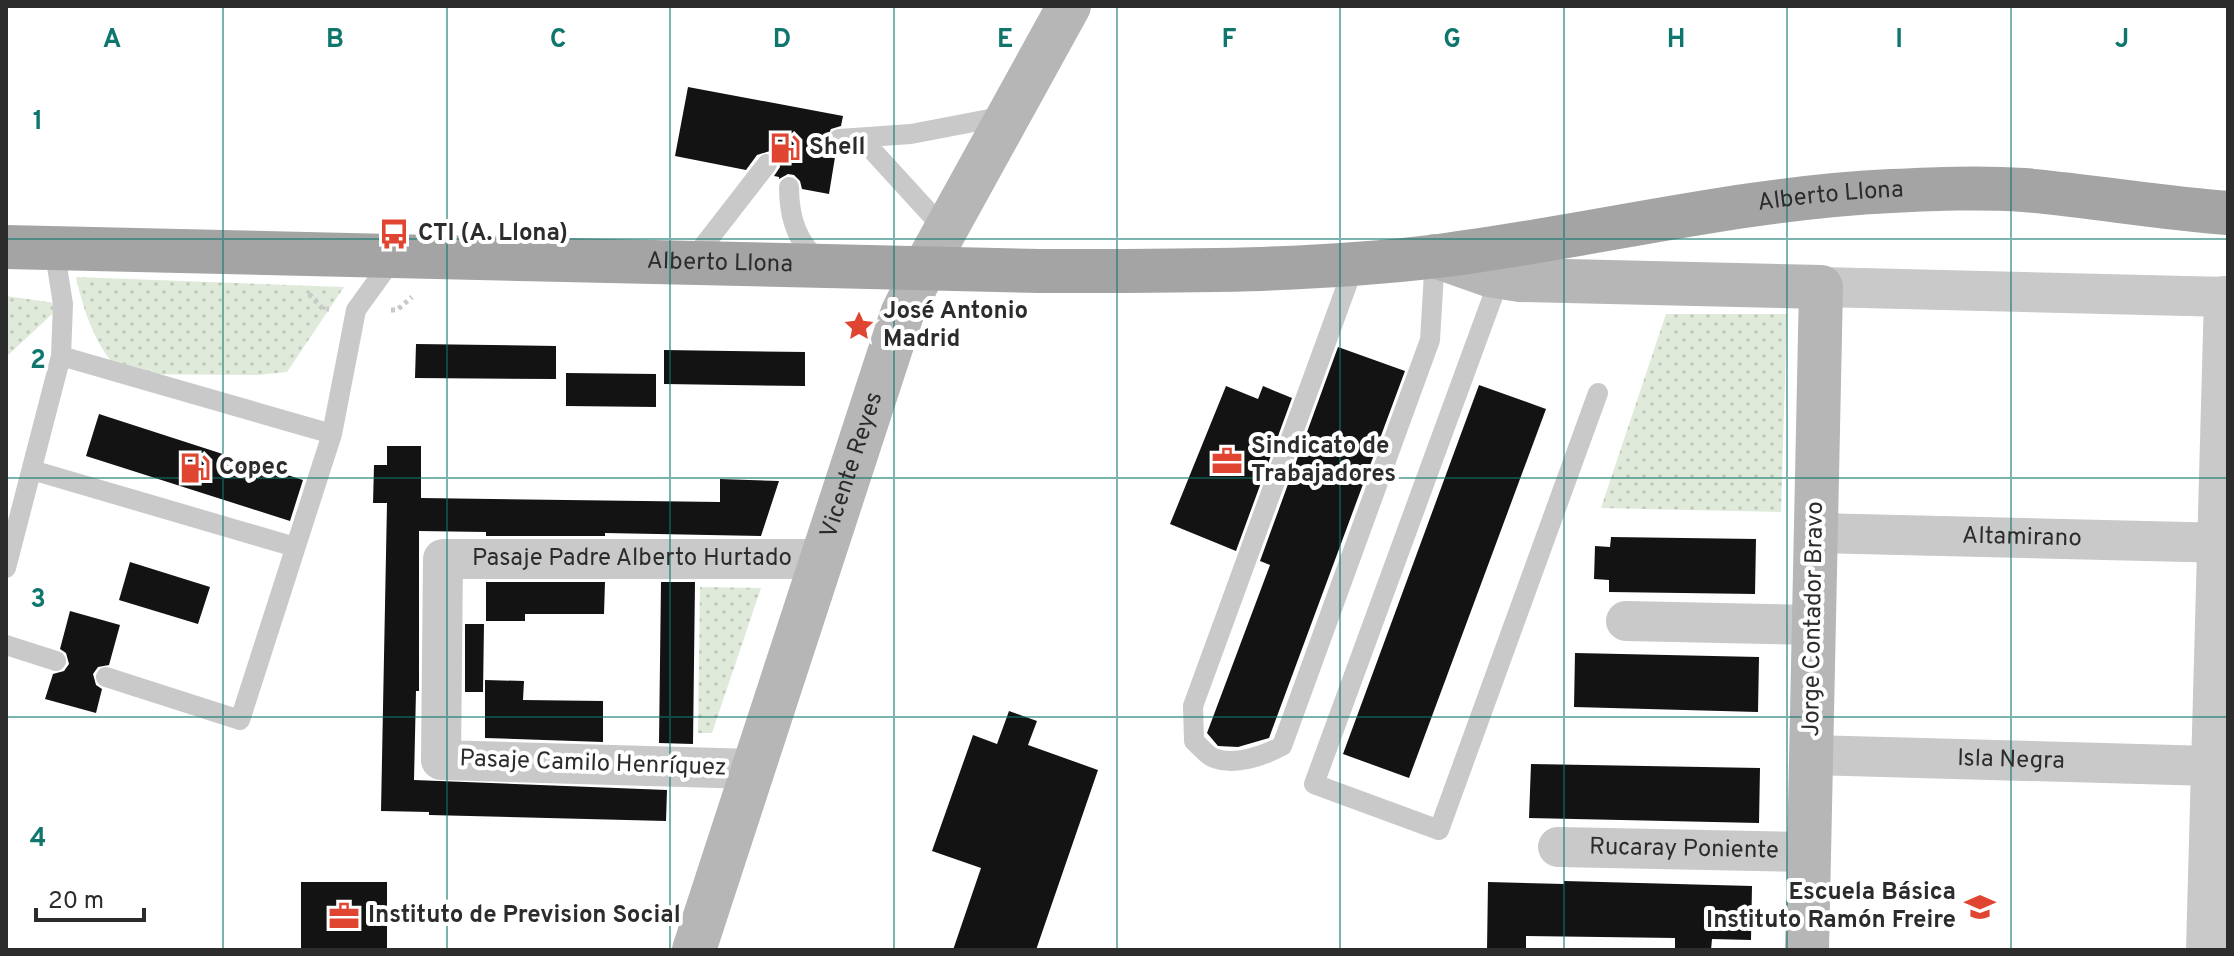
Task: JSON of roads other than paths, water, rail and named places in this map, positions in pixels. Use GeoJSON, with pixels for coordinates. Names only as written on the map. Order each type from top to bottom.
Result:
{"type":"FeatureCollection","features":[{"type":"Feature","properties":{"kind":"main road"},"geometry":{"type":"LineString","coordinates":[[2023,190],[2228,182]]}},
{"type":"Feature","properties":{"kind":"main road","name":"Alberto Llona"},"geometry":{"type":"LineString","coordinates":[[6,247],[924,269],[1155,271],[1355,263],[1435,256],[1833,195],[1947,189],[2023,190],[2228,213]]}},
{"type":"Feature","properties":{"kind":"street","name":"Vicente Reyes"},"geometry":{"type":"LineString","coordinates":[[694,950],[902,314],[1069,6]]}},
{"type":"Feature","properties":{"kind":"street","name":"Alberto Llona"},"geometry":{"type":"LineString","coordinates":[[1435,256],[1461,267],[1500,277],[1551,282],[2226,296]]}},
{"type":"Feature","properties":{"kind":"street","name":"Jorge Contador Bravo"},"geometry":{"type":"LineString","coordinates":[[1807,950],[1821,287]]}},
{"type":"Feature","properties":{"kind":"street"},"geometry":{"type":"LineString","coordinates":[[2206,950],[2218,872],[2211,766],[2222,543],[2226,296]]}},
{"type":"Feature","properties":{"kind":"street","name":"Altamirano"},"geometry":{"type":"LineString","coordinates":[[1816,533],[2222,543]]}},
{"type":"Feature","properties":{"kind":"street","name":"Pasaje Padre Alberto Hurtado"},"geometry":{"type":"LineString","coordinates":[[443,559],[822,559]]}},
{"type":"Feature","properties":{"kind":"street","name":"Pasaje Camilo Henríquez"},"geometry":{"type":"LineString","coordinates":[[443,559],[441,760],[753,769]]}},
{"type":"Feature","properties":{"kind":"street"},"geometry":{"type":"LineString","coordinates":[[1626,621],[1814,625]]}},
{"type":"Feature","properties":{"kind":"street","name":"Isla Negra"},"geometry":{"type":"LineString","coordinates":[[1811,755],[2211,766]]}},
{"type":"Feature","properties":{"kind":"street","name":"Rucaray Poniente"},"geometry":{"type":"LineString","coordinates":[[1558,847],[1809,852]]}},
{"type":"Feature","properties":{"kind":"lane"},"geometry":{"type":"LineString","coordinates":[[839,139],[961,127],[1010,115]]}},
{"type":"Feature","properties":{"kind":"lane"},"geometry":{"type":"LineString","coordinates":[[861,138],[946,231]]}},
{"type":"Feature","properties":{"kind":"lane"},"geometry":{"type":"LineString","coordinates":[[690,263],[767,164]]}},
{"type":"Feature","properties":{"kind":"lane"},"geometry":{"type":"LineString","coordinates":[[789,187],[793,225],[802,242],[826,266]]}},
{"type":"Feature","properties":{"kind":"lane"},"geometry":{"type":"LineString","coordinates":[[6,568],[61,356],[63,304],[54,248]]}},
{"type":"Feature","properties":{"kind":"lane"},"geometry":{"type":"LineString","coordinates":[[106,677],[240,720],[332,434],[356,310],[395,256]]}},
{"type":"Feature","properties":{"kind":"lane"},"geometry":{"type":"LineString","coordinates":[[1355,263],[1193,706],[1194,741],[1213,758],[1262,756],[1282,746],[1430,340],[1435,256]]}},
{"type":"Feature","properties":{"kind":"lane"},"geometry":{"type":"LineString","coordinates":[[1500,277],[1314,784],[1439,830],[1598,393]]}},
{"type":"Feature","properties":{"kind":"lane"},"geometry":{"type":"LineString","coordinates":[[61,356],[332,434]]}},
{"type":"Feature","properties":{"kind":"lane"},"geometry":{"type":"LineString","coordinates":[[32,470],[295,547]]}},
{"type":"Feature","properties":{"kind":"lane"},"geometry":{"type":"LineString","coordinates":[[6,645],[56,661]]}},
{"type":"Feature","properties":{"kind":"place","name":"Shell"},"geometry":{"type":"Point","coordinates":[785,148]}},
{"type":"Feature","properties":{"kind":"place","name":"CTI (A. Llona)"},"geometry":{"type":"Point","coordinates":[394,234]}},
{"type":"Feature","properties":{"kind":"place","name":"José Antonio Madrid"},"geometry":{"type":"Point","coordinates":[859,326]}},
{"type":"Feature","properties":{"kind":"place","name":"Sindicato de Trabajadores"},"geometry":{"type":"Point","coordinates":[1227,461]}},
{"type":"Feature","properties":{"kind":"place","name":"Copec"},"geometry":{"type":"Point","coordinates":[195,468]}},
{"type":"Feature","properties":{"kind":"place","name":"Escuela Básica Instituto Ramón Freire"},"geometry":{"type":"Point","coordinates":[1980,907]}},
{"type":"Feature","properties":{"kind":"place","name":"Instituto de Prevision Social"},"geometry":{"type":"Point","coordinates":[344,916]}}]}
